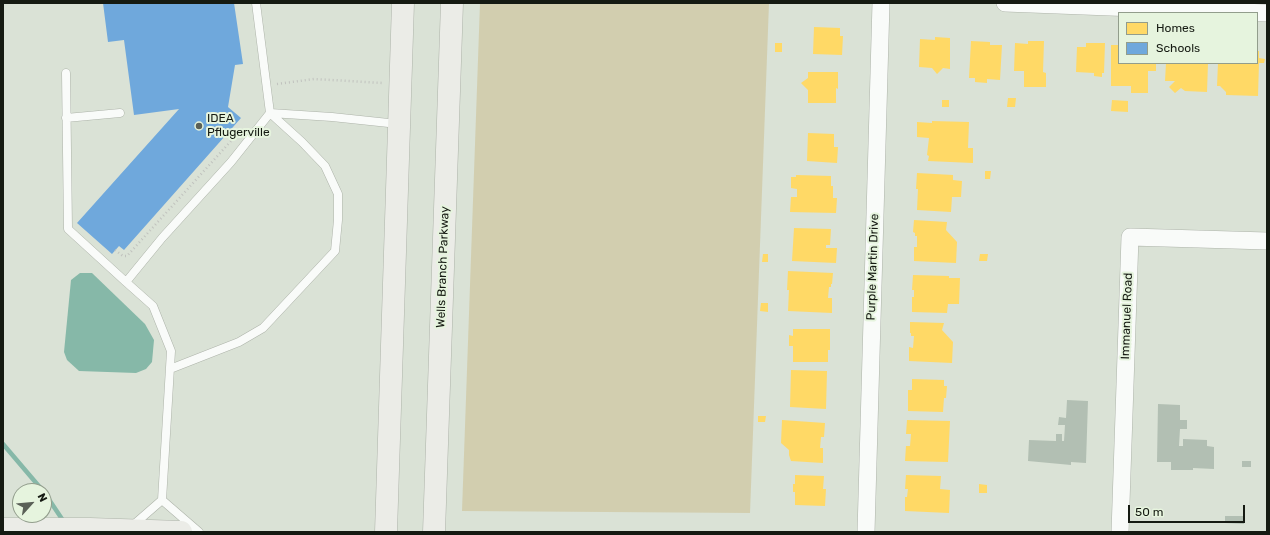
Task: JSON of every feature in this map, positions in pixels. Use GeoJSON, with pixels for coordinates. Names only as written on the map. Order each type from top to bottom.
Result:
{"type":"FeatureCollection","features":[{"type":"Feature","properties":{"kind":"street"},"geometry":{"type":"LineString","coordinates":[[386,532],[403,3]]}},
{"type":"Feature","properties":{"kind":"street","name":"Wells Branch Parkway"},"geometry":{"type":"LineString","coordinates":[[434,532],[452,3]]}},
{"type":"Feature","properties":{"kind":"street","name":"Purple Martin Drive"},"geometry":{"type":"LineString","coordinates":[[866,532],[881,3]]}},
{"type":"Feature","properties":{"kind":"street"},"geometry":{"type":"LineString","coordinates":[[1005,3],[1241,12]]}},
{"type":"Feature","properties":{"kind":"street","name":"Immanuel Road"},"geometry":{"type":"LineString","coordinates":[[1120,532],[1130,237],[1267,241]]}},
{"type":"Feature","properties":{"kind":"street"},"geometry":{"type":"LineString","coordinates":[[3,529],[90,529],[181,532]]}},
{"type":"Feature","properties":{"kind":"lane"},"geometry":{"type":"LineString","coordinates":[[170,369],[239,342],[263,328],[334,250],[338,220],[338,194],[325,166],[302,142],[270,113],[256,3]]}},
{"type":"Feature","properties":{"kind":"lane"},"geometry":{"type":"LineString","coordinates":[[66,73],[68,229],[153,306],[171,351],[162,500],[127,530]]}},
{"type":"Feature","properties":{"kind":"lane"},"geometry":{"type":"LineString","coordinates":[[66,118],[120,113]]}},
{"type":"Feature","properties":{"kind":"lane"},"geometry":{"type":"LineString","coordinates":[[270,113],[399,125]]}},
{"type":"Feature","properties":{"kind":"lane"},"geometry":{"type":"LineString","coordinates":[[126,282],[162,238],[231,162],[270,113]]}},
{"type":"Feature","properties":{"kind":"lane"},"geometry":{"type":"LineString","coordinates":[[162,500],[199,532]]}},
{"type":"Feature","properties":{"kind":"path"},"geometry":{"type":"LineString","coordinates":[[276,84],[314,79],[384,83]]}},
{"type":"Feature","properties":{"kind":"path"},"geometry":{"type":"LineString","coordinates":[[115,250],[123,256],[127,256],[236,136]]}},
{"type":"Feature","properties":{"kind":"shaded area"},"geometry":{"type":"Polygon","coordinates":[[[480,3],[769,3],[750,513],[462,511],[480,3]]]}},
{"type":"Feature","properties":{"kind":"water"},"geometry":{"type":"Polygon","coordinates":[[[80,273],[92,273],[145,324],[154,340],[152,362],[146,369],[136,373],[79,371],[67,360],[64,352],[71,280],[80,273]]]}},
{"type":"Feature","properties":{"kind":"building: Homes"},"geometry":{"type":"Polygon","coordinates":[[[814,27],[840,28],[840,36],[843,36],[842,55],[813,54],[814,27]]]}},
{"type":"Feature","properties":{"kind":"building: Homes"},"geometry":{"type":"Polygon","coordinates":[[[935,37],[950,38],[950,69],[943,68],[937,74],[932,68],[919,67],[920,39],[935,40],[935,37]]]}},
{"type":"Feature","properties":{"kind":"building: Homes"},"geometry":{"type":"Polygon","coordinates":[[[971,41],[990,42],[990,45],[1002,45],[1000,80],[987,79],[987,83],[975,82],[975,78],[969,78],[971,41]]]}},
{"type":"Feature","properties":{"kind":"building: Homes"},"geometry":{"type":"Polygon","coordinates":[[[1028,41],[1044,41],[1043,72],[1046,73],[1046,87],[1024,87],[1024,71],[1014,71],[1015,43],[1028,44],[1028,41]]]}},
{"type":"Feature","properties":{"kind":"building: Homes"},"geometry":{"type":"Polygon","coordinates":[[[775,43],[782,43],[782,52],[775,52],[775,43]]]}},
{"type":"Feature","properties":{"kind":"building: Homes"},"geometry":{"type":"Polygon","coordinates":[[[1086,43],[1105,43],[1104,73],[1102,73],[1102,77],[1094,76],[1094,73],[1076,72],[1077,47],[1086,47],[1086,43]]]}},
{"type":"Feature","properties":{"kind":"building: Homes"},"geometry":{"type":"Polygon","coordinates":[[[1111,45],[1118,45],[1118,64],[1156,64],[1156,71],[1148,71],[1148,93],[1131,93],[1131,86],[1111,86],[1111,45]]]}},
{"type":"Feature","properties":{"kind":"building: Homes"},"geometry":{"type":"Polygon","coordinates":[[[1258,51],[1259,58],[1265,59],[1264,63],[1259,63],[1258,96],[1226,95],[1226,92],[1220,86],[1217,86],[1218,64],[1258,64],[1258,51]]]}},
{"type":"Feature","properties":{"kind":"building: Homes"},"geometry":{"type":"Polygon","coordinates":[[[1166,64],[1208,64],[1207,92],[1185,91],[1181,88],[1175,93],[1169,87],[1175,81],[1165,81],[1166,64]]]}},
{"type":"Feature","properties":{"kind":"building: Homes"},"geometry":{"type":"Polygon","coordinates":[[[808,72],[838,72],[836,103],[808,103],[808,90],[801,83],[808,78],[808,72]]]}},
{"type":"Feature","properties":{"kind":"building: Homes"},"geometry":{"type":"Polygon","coordinates":[[[1008,98],[1016,98],[1015,107],[1007,107],[1008,98]]]}},
{"type":"Feature","properties":{"kind":"building: Homes"},"geometry":{"type":"Polygon","coordinates":[[[942,100],[949,100],[949,107],[942,107],[942,100]]]}},
{"type":"Feature","properties":{"kind":"building: Homes"},"geometry":{"type":"Polygon","coordinates":[[[1112,100],[1128,101],[1128,112],[1111,111],[1112,100]]]}},
{"type":"Feature","properties":{"kind":"building: Homes"},"geometry":{"type":"Polygon","coordinates":[[[932,121],[969,122],[968,148],[973,148],[973,163],[928,161],[929,156],[927,155],[929,138],[917,137],[917,122],[932,123],[932,121]]]}},
{"type":"Feature","properties":{"kind":"building: Homes"},"geometry":{"type":"Polygon","coordinates":[[[808,133],[834,134],[834,147],[838,147],[837,163],[807,161],[808,133]]]}},
{"type":"Feature","properties":{"kind":"building: Homes"},"geometry":{"type":"Polygon","coordinates":[[[985,171],[991,171],[990,179],[985,179],[985,171]]]}},
{"type":"Feature","properties":{"kind":"building: Homes"},"geometry":{"type":"Polygon","coordinates":[[[917,173],[953,175],[953,180],[962,181],[961,197],[952,197],[951,212],[917,210],[917,173]]]}},
{"type":"Feature","properties":{"kind":"building: Homes"},"geometry":{"type":"Polygon","coordinates":[[[796,175],[831,176],[833,198],[837,198],[836,213],[790,212],[791,197],[797,197],[797,189],[791,188],[791,177],[796,177],[796,175]]]}},
{"type":"Feature","properties":{"kind":"building: Homes"},"geometry":{"type":"Polygon","coordinates":[[[914,220],[947,222],[946,230],[957,242],[956,263],[914,261],[914,247],[917,247],[917,236],[915,236],[915,233],[913,232],[914,220]]]}},
{"type":"Feature","properties":{"kind":"building: Homes"},"geometry":{"type":"Polygon","coordinates":[[[794,228],[831,229],[830,245],[826,245],[826,248],[837,248],[836,263],[792,261],[794,228]]]}},
{"type":"Feature","properties":{"kind":"building: Homes"},"geometry":{"type":"Polygon","coordinates":[[[763,254],[768,254],[768,262],[762,262],[763,254]]]}},
{"type":"Feature","properties":{"kind":"building: Homes"},"geometry":{"type":"Polygon","coordinates":[[[980,254],[988,254],[987,261],[979,261],[980,254]]]}},
{"type":"Feature","properties":{"kind":"building: Homes"},"geometry":{"type":"Polygon","coordinates":[[[788,271],[833,273],[828,298],[832,298],[832,313],[788,311],[788,271]]]}},
{"type":"Feature","properties":{"kind":"building: Homes"},"geometry":{"type":"Polygon","coordinates":[[[913,275],[949,276],[949,278],[960,278],[959,304],[948,304],[947,313],[912,312],[912,297],[914,297],[914,290],[912,290],[913,275]]]}},
{"type":"Feature","properties":{"kind":"building: Homes"},"geometry":{"type":"Polygon","coordinates":[[[761,303],[768,303],[768,312],[760,311],[761,303]]]}},
{"type":"Feature","properties":{"kind":"building: Homes"},"geometry":{"type":"Polygon","coordinates":[[[910,322],[944,323],[942,330],[953,342],[952,363],[909,361],[909,347],[913,348],[914,336],[911,336],[910,333],[910,322]]]}},
{"type":"Feature","properties":{"kind":"building: Homes"},"geometry":{"type":"Polygon","coordinates":[[[793,329],[830,329],[830,350],[828,350],[828,362],[793,362],[793,346],[789,346],[789,335],[793,336],[793,329]]]}},
{"type":"Feature","properties":{"kind":"building: Homes"},"geometry":{"type":"Polygon","coordinates":[[[791,370],[827,371],[826,409],[790,407],[791,370]]]}},
{"type":"Feature","properties":{"kind":"building: Homes"},"geometry":{"type":"Polygon","coordinates":[[[912,379],[944,380],[944,386],[947,386],[943,412],[908,411],[908,390],[912,390],[912,379]]]}},
{"type":"Feature","properties":{"kind":"building: Homes"},"geometry":{"type":"Polygon","coordinates":[[[758,416],[766,416],[765,422],[758,422],[758,416]]]}},
{"type":"Feature","properties":{"kind":"building: Homes"},"geometry":{"type":"Polygon","coordinates":[[[782,420],[825,423],[824,437],[821,437],[820,448],[823,448],[823,463],[791,461],[789,450],[781,443],[782,420]]]}},
{"type":"Feature","properties":{"kind":"building: Homes"},"geometry":{"type":"Polygon","coordinates":[[[907,420],[950,421],[948,462],[905,461],[906,446],[910,446],[911,434],[906,434],[907,420]]]}},
{"type":"Feature","properties":{"kind":"building: Homes"},"geometry":{"type":"Polygon","coordinates":[[[795,475],[824,476],[823,489],[826,489],[825,506],[795,505],[795,492],[793,492],[793,484],[795,484],[795,475]]]}},
{"type":"Feature","properties":{"kind":"building: Homes"},"geometry":{"type":"Polygon","coordinates":[[[906,475],[941,476],[940,489],[950,490],[949,513],[905,511],[905,497],[907,497],[908,489],[905,489],[906,475]]]}},
{"type":"Feature","properties":{"kind":"building: Homes"},"geometry":{"type":"Polygon","coordinates":[[[979,484],[987,485],[987,493],[979,493],[979,484]]]}},
{"type":"Feature","properties":{"kind":"building: Schools"},"geometry":{"type":"Polygon","coordinates":[[[103,3],[234,3],[243,64],[235,65],[228,107],[241,118],[124,250],[119,246],[112,254],[77,223],[179,109],[134,115],[124,40],[108,42],[103,3]]]}},
{"type":"Feature","properties":{"kind":"building: Other"},"geometry":{"type":"Polygon","coordinates":[[[1067,400],[1088,401],[1086,463],[1071,462],[1071,465],[1028,461],[1029,440],[1056,441],[1056,434],[1062,434],[1062,441],[1064,441],[1065,425],[1058,425],[1059,417],[1066,418],[1067,400]]]}},
{"type":"Feature","properties":{"kind":"building: Other"},"geometry":{"type":"Polygon","coordinates":[[[1158,404],[1180,405],[1180,420],[1187,420],[1187,429],[1180,429],[1179,446],[1183,446],[1183,439],[1207,440],[1207,446],[1214,447],[1214,469],[1193,468],[1193,470],[1171,470],[1171,462],[1157,462],[1158,404]]]}},
{"type":"Feature","properties":{"kind":"building: Other"},"geometry":{"type":"Polygon","coordinates":[[[1242,461],[1251,461],[1251,467],[1242,467],[1242,461]]]}},
{"type":"Feature","properties":{"kind":"building: Other"},"geometry":{"type":"Polygon","coordinates":[[[1225,516],[1244,516],[1244,524],[1225,523],[1225,516]]]}},
{"type":"Feature","properties":{"kind":"waterway"},"geometry":{"type":"LineString","coordinates":[[3,444],[36,483]]}},
{"type":"Feature","properties":{"kind":"waterway"},"geometry":{"type":"LineString","coordinates":[[52,504],[64,522]]}},
{"type":"Feature","properties":{"kind":"place","name":"IDEA Pflugerville"},"geometry":{"type":"Point","coordinates":[199,126]}}]}
